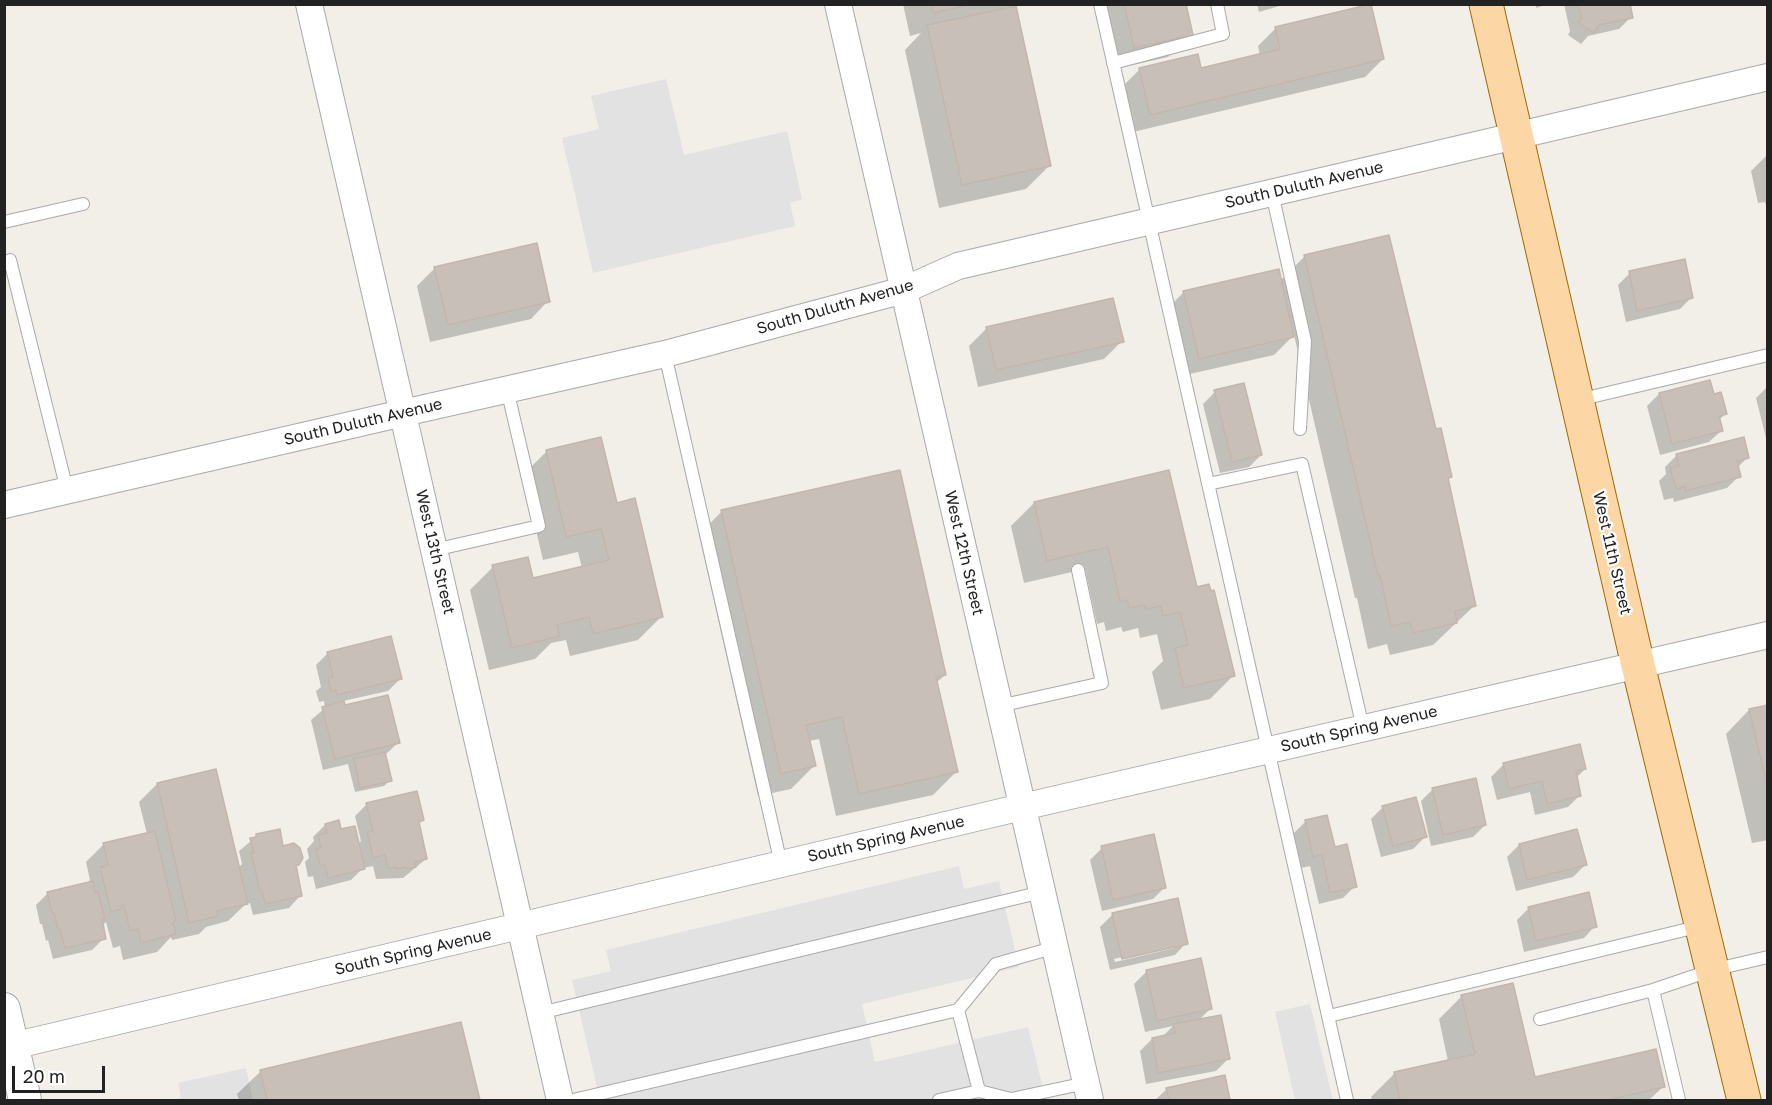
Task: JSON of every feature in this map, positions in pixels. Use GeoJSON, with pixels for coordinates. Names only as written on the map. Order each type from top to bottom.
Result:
{"type":"FeatureCollection","features":[{"type":"Feature","properties":{"kind":"main road","name":"West 11th Street"},"geometry":{"type":"LineString","coordinates":[[1486,4],[1638,665],[1744,1101]]}},
{"type":"Feature","properties":{"kind":"street","name":"West 13th Street"},"geometry":{"type":"LineString","coordinates":[[309,4],[560,1101]]}},
{"type":"Feature","properties":{"kind":"street","name":"West 12th Street"},"geometry":{"type":"LineString","coordinates":[[838,4],[1088,1092]]}},
{"type":"Feature","properties":{"kind":"street","name":"South Duluth Avenue"},"geometry":{"type":"LineString","coordinates":[[4,505],[665,354],[904,290],[958,266],[1767,77]]}},
{"type":"Feature","properties":{"kind":"street","name":"South Spring Avenue"},"geometry":{"type":"LineString","coordinates":[[9,1047],[1022,807],[1767,635]]}},
{"type":"Feature","properties":{"kind":"street"},"geometry":{"type":"LineString","coordinates":[[4,1009],[9,1047],[25,1101]]}},
{"type":"Feature","properties":{"kind":"lane"},"geometry":{"type":"LineString","coordinates":[[1100,4],[1347,1101]]}},
{"type":"Feature","properties":{"kind":"lane"},"geometry":{"type":"LineString","coordinates":[[1113,63],[1223,34],[1217,4]]}},
{"type":"Feature","properties":{"kind":"lane"},"geometry":{"type":"LineString","coordinates":[[1272,193],[1305,341],[1300,429]]}},
{"type":"Feature","properties":{"kind":"lane"},"geometry":{"type":"LineString","coordinates":[[4,222],[83,204]]}},
{"type":"Feature","properties":{"kind":"lane"},"geometry":{"type":"LineString","coordinates":[[10,260],[67,490]]}},
{"type":"Feature","properties":{"kind":"lane"},"geometry":{"type":"LineString","coordinates":[[665,354],[781,864]]}},
{"type":"Feature","properties":{"kind":"lane"},"geometry":{"type":"LineString","coordinates":[[1577,400],[1767,355]]}},
{"type":"Feature","properties":{"kind":"lane"},"geometry":{"type":"LineString","coordinates":[[434,550],[539,526],[507,389]]}},
{"type":"Feature","properties":{"kind":"lane"},"geometry":{"type":"LineString","coordinates":[[1208,484],[1302,464],[1363,728]]}},
{"type":"Feature","properties":{"kind":"lane"},"geometry":{"type":"LineString","coordinates":[[999,706],[1102,683],[1078,570]]}},
{"type":"Feature","properties":{"kind":"lane"},"geometry":{"type":"LineString","coordinates":[[540,1013],[1042,892]]}},
{"type":"Feature","properties":{"kind":"lane"},"geometry":{"type":"LineString","coordinates":[[1329,1016],[1701,926]]}},
{"type":"Feature","properties":{"kind":"lane"},"geometry":{"type":"LineString","coordinates":[[573,1101],[958,1010],[996,964],[1056,947]]}},
{"type":"Feature","properties":{"kind":"lane"},"geometry":{"type":"LineString","coordinates":[[1540,1019],[1653,990],[1712,970],[1767,957]]}},
{"type":"Feature","properties":{"kind":"lane"},"geometry":{"type":"LineString","coordinates":[[1653,990],[1679,1101]]}},
{"type":"Feature","properties":{"kind":"lane"},"geometry":{"type":"LineString","coordinates":[[958,1010],[979,1091]]}},
{"type":"Feature","properties":{"kind":"lane"},"geometry":{"type":"LineString","coordinates":[[939,1101],[979,1091],[1011,1099],[1088,1092]]}},
{"type":"Feature","properties":{"kind":"shaded area"},"geometry":{"type":"Polygon","coordinates":[[[666,79],[684,155],[787,131],[802,199],[790,203],[795,226],[593,273],[562,138],[599,129],[591,96],[666,79]]]}},
{"type":"Feature","properties":{"kind":"shaded area"},"geometry":{"type":"Polygon","coordinates":[[[959,866],[964,889],[999,881],[1019,967],[862,1004],[875,1062],[1028,1027],[1046,1100],[600,1100],[572,980],[611,971],[606,950],[959,866]]]}},
{"type":"Feature","properties":{"kind":"shaded area"},"geometry":{"type":"Polygon","coordinates":[[[1310,1004],[1333,1100],[1295,1100],[1275,1012],[1310,1004]]]}},
{"type":"Feature","properties":{"kind":"shaded area"},"geometry":{"type":"Polygon","coordinates":[[[246,1068],[253,1100],[170,1100],[181,1098],[178,1083],[246,1068]]]}},
{"type":"Feature","properties":{"kind":"building"},"geometry":{"type":"Polygon","coordinates":[[[931,4],[973,4],[933,13],[931,4]]]}},
{"type":"Feature","properties":{"kind":"building"},"geometry":{"type":"Polygon","coordinates":[[[1124,4],[1186,4],[1193,35],[1134,48],[1124,4]]]}},
{"type":"Feature","properties":{"kind":"building"},"geometry":{"type":"Polygon","coordinates":[[[1371,4],[1384,59],[1150,115],[1139,68],[1198,54],[1201,68],[1280,49],[1275,27],[1371,4]]]}},
{"type":"Feature","properties":{"kind":"building"},"geometry":{"type":"Polygon","coordinates":[[[1578,4],[1630,4],[1633,18],[1599,25],[1594,33],[1578,22],[1582,18],[1578,4]]]}},
{"type":"Feature","properties":{"kind":"building"},"geometry":{"type":"Polygon","coordinates":[[[1016,6],[1051,166],[962,185],[927,25],[1016,6]]]}},
{"type":"Feature","properties":{"kind":"building"},"geometry":{"type":"Polygon","coordinates":[[[1389,235],[1436,429],[1441,428],[1452,477],[1448,478],[1476,606],[1455,611],[1457,623],[1413,633],[1410,622],[1391,626],[1304,255],[1389,235]]]}},
{"type":"Feature","properties":{"kind":"building"},"geometry":{"type":"Polygon","coordinates":[[[537,243],[550,302],[448,325],[434,267],[537,243]]]}},
{"type":"Feature","properties":{"kind":"building"},"geometry":{"type":"Polygon","coordinates":[[[1685,259],[1693,298],[1637,311],[1629,271],[1685,259]]]}},
{"type":"Feature","properties":{"kind":"building"},"geometry":{"type":"Polygon","coordinates":[[[1279,269],[1294,337],[1199,359],[1183,291],[1279,269]]]}},
{"type":"Feature","properties":{"kind":"building"},"geometry":{"type":"Polygon","coordinates":[[[1113,298],[1124,342],[996,370],[986,327],[1113,298]]]}},
{"type":"Feature","properties":{"kind":"building"},"geometry":{"type":"Polygon","coordinates":[[[1710,380],[1714,394],[1721,392],[1727,414],[1719,416],[1723,431],[1672,444],[1659,393],[1710,380]]]}},
{"type":"Feature","properties":{"kind":"building"},"geometry":{"type":"Polygon","coordinates":[[[1244,383],[1262,455],[1232,462],[1214,390],[1244,383]]]}},
{"type":"Feature","properties":{"kind":"building"},"geometry":{"type":"Polygon","coordinates":[[[601,437],[617,503],[635,498],[663,617],[593,634],[589,617],[557,625],[560,636],[512,648],[492,565],[528,557],[533,578],[609,560],[601,529],[566,537],[546,450],[601,437]]]}},
{"type":"Feature","properties":{"kind":"building"},"geometry":{"type":"Polygon","coordinates":[[[1744,437],[1749,458],[1737,461],[1741,477],[1685,491],[1685,487],[1676,489],[1670,468],[1679,466],[1676,454],[1744,437]]]}},
{"type":"Feature","properties":{"kind":"building"},"geometry":{"type":"Polygon","coordinates":[[[900,470],[946,675],[936,677],[958,772],[859,794],[842,717],[806,725],[816,766],[781,774],[721,510],[900,470]]]}},
{"type":"Feature","properties":{"kind":"building"},"geometry":{"type":"Polygon","coordinates":[[[1169,470],[1197,587],[1209,584],[1211,591],[1214,590],[1235,676],[1184,688],[1175,648],[1188,645],[1180,612],[1163,616],[1161,606],[1146,609],[1144,605],[1129,608],[1127,600],[1120,602],[1108,547],[1047,561],[1034,502],[1169,470]]]}},
{"type":"Feature","properties":{"kind":"building"},"geometry":{"type":"Polygon","coordinates":[[[391,636],[402,679],[337,695],[336,690],[331,691],[328,678],[333,677],[327,652],[391,636]]]}},
{"type":"Feature","properties":{"kind":"building"},"geometry":{"type":"Polygon","coordinates":[[[388,695],[400,743],[335,759],[322,707],[344,701],[345,705],[388,695]]]}},
{"type":"Feature","properties":{"kind":"building"},"geometry":{"type":"Polygon","coordinates":[[[1768,705],[1768,789],[1749,709],[1768,705]]]}},
{"type":"Feature","properties":{"kind":"building"},"geometry":{"type":"Polygon","coordinates":[[[1580,744],[1586,769],[1576,771],[1581,796],[1547,804],[1542,781],[1509,789],[1503,763],[1580,744]]]}},
{"type":"Feature","properties":{"kind":"building"},"geometry":{"type":"Polygon","coordinates":[[[385,752],[392,781],[360,788],[354,759],[385,752]]]}},
{"type":"Feature","properties":{"kind":"building"},"geometry":{"type":"Polygon","coordinates":[[[216,769],[248,904],[217,911],[218,916],[189,923],[157,783],[216,769]]]}},
{"type":"Feature","properties":{"kind":"building"},"geometry":{"type":"Polygon","coordinates":[[[1476,778],[1486,825],[1443,835],[1432,788],[1476,778]]]}},
{"type":"Feature","properties":{"kind":"building"},"geometry":{"type":"Polygon","coordinates":[[[417,791],[424,820],[419,822],[427,859],[415,862],[416,867],[388,868],[385,855],[373,858],[367,832],[373,831],[366,803],[417,791]]]}},
{"type":"Feature","properties":{"kind":"building"},"geometry":{"type":"Polygon","coordinates":[[[1416,797],[1427,837],[1393,846],[1382,806],[1416,797]]]}},
{"type":"Feature","properties":{"kind":"building"},"geometry":{"type":"Polygon","coordinates":[[[1327,815],[1335,847],[1347,844],[1357,887],[1330,893],[1322,855],[1313,857],[1305,820],[1327,815]]]}},
{"type":"Feature","properties":{"kind":"building"},"geometry":{"type":"Polygon","coordinates":[[[339,820],[341,829],[355,826],[365,869],[328,878],[325,865],[320,866],[316,849],[321,848],[318,835],[327,833],[325,824],[339,820]]]}},
{"type":"Feature","properties":{"kind":"building"},"geometry":{"type":"Polygon","coordinates":[[[280,829],[283,846],[294,843],[300,848],[303,858],[299,865],[296,865],[302,896],[265,904],[251,853],[254,853],[250,838],[256,837],[256,834],[280,829]]]}},
{"type":"Feature","properties":{"kind":"building"},"geometry":{"type":"Polygon","coordinates":[[[1577,829],[1587,865],[1527,880],[1519,844],[1577,829]]]}},
{"type":"Feature","properties":{"kind":"building"},"geometry":{"type":"Polygon","coordinates":[[[155,831],[176,921],[173,922],[176,934],[141,943],[138,929],[130,931],[124,905],[120,906],[121,909],[111,912],[100,868],[108,865],[103,843],[155,831]]]}},
{"type":"Feature","properties":{"kind":"building"},"geometry":{"type":"Polygon","coordinates":[[[1154,834],[1166,888],[1113,900],[1101,846],[1154,834]]]}},
{"type":"Feature","properties":{"kind":"building"},"geometry":{"type":"Polygon","coordinates":[[[93,881],[105,919],[102,919],[106,939],[65,948],[47,892],[93,881]]]}},
{"type":"Feature","properties":{"kind":"building"},"geometry":{"type":"Polygon","coordinates":[[[1589,892],[1597,927],[1536,941],[1528,907],[1589,892]]]}},
{"type":"Feature","properties":{"kind":"building"},"geometry":{"type":"Polygon","coordinates":[[[1178,898],[1188,944],[1122,959],[1112,913],[1178,898]]]}},
{"type":"Feature","properties":{"kind":"building"},"geometry":{"type":"Polygon","coordinates":[[[1201,958],[1212,1009],[1157,1021],[1146,970],[1201,958]]]}},
{"type":"Feature","properties":{"kind":"building"},"geometry":{"type":"Polygon","coordinates":[[[1513,983],[1535,1077],[1656,1049],[1665,1087],[1607,1100],[1400,1100],[1394,1072],[1475,1054],[1461,995],[1513,983]]]}},
{"type":"Feature","properties":{"kind":"building"},"geometry":{"type":"Polygon","coordinates":[[[1221,1015],[1230,1059],[1158,1073],[1152,1038],[1175,1033],[1173,1024],[1221,1015]]]}},
{"type":"Feature","properties":{"kind":"building"},"geometry":{"type":"Polygon","coordinates":[[[461,1022],[480,1100],[267,1100],[260,1070],[461,1022]]]}},
{"type":"Feature","properties":{"kind":"building"},"geometry":{"type":"Polygon","coordinates":[[[1225,1075],[1230,1100],[1169,1100],[1166,1088],[1225,1075]]]}}]}
